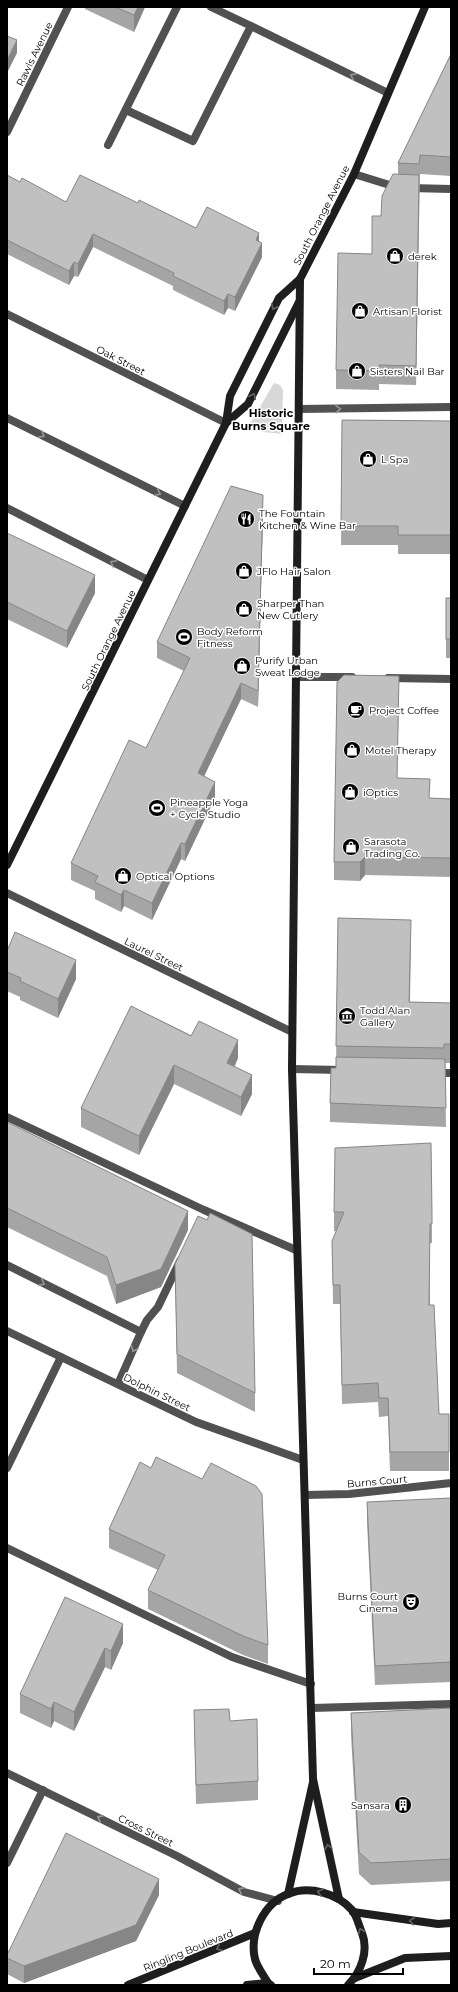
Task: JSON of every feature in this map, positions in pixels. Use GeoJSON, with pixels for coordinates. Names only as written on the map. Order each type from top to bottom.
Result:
{"type":"FeatureCollection","features":[{"type":"Feature","properties":{"kind":"street","name":"Rawls Avenue"},"geometry":{"type":"LineString","coordinates":[[7,132],[68,7]]}},
{"type":"Feature","properties":{"kind":"street"},"geometry":{"type":"LineString","coordinates":[[108,145],[176,7]]}},
{"type":"Feature","properties":{"kind":"street"},"geometry":{"type":"LineString","coordinates":[[211,7],[388,93]]}},
{"type":"Feature","properties":{"kind":"street","name":"South Orange Avenue"},"geometry":{"type":"LineString","coordinates":[[7,865],[226,423],[230,396],[279,298],[300,279],[354,174],[425,7]]}},
{"type":"Feature","properties":{"kind":"street"},"geometry":{"type":"LineString","coordinates":[[126,110],[193,141],[251,26]]}},
{"type":"Feature","properties":{"kind":"street"},"geometry":{"type":"LineString","coordinates":[[354,174],[392,187],[451,189]]}},
{"type":"Feature","properties":{"kind":"street"},"geometry":{"type":"LineString","coordinates":[[300,279],[292,1032],[296,1250],[312,1708],[313,1779],[339,1899]]}},
{"type":"Feature","properties":{"kind":"street","name":"South Orange Avenue"},"geometry":{"type":"LineString","coordinates":[[226,423],[248,404],[300,300]]}},
{"type":"Feature","properties":{"kind":"street","name":"Oak Street"},"geometry":{"type":"LineString","coordinates":[[7,314],[226,423]]}},
{"type":"Feature","properties":{"kind":"street"},"geometry":{"type":"LineString","coordinates":[[299,409],[451,407]]}},
{"type":"Feature","properties":{"kind":"street"},"geometry":{"type":"LineString","coordinates":[[7,418],[185,506]]}},
{"type":"Feature","properties":{"kind":"street"},"geometry":{"type":"LineString","coordinates":[[7,508],[148,580]]}},
{"type":"Feature","properties":{"kind":"street"},"geometry":{"type":"LineString","coordinates":[[296,677],[364,678]]}},
{"type":"Feature","properties":{"kind":"street"},"geometry":{"type":"LineString","coordinates":[[380,678],[451,679]]}},
{"type":"Feature","properties":{"kind":"street","name":"Laurel Street"},"geometry":{"type":"LineString","coordinates":[[7,893],[292,1032]]}},
{"type":"Feature","properties":{"kind":"street"},"geometry":{"type":"LineString","coordinates":[[292,1069],[352,1071]]}},
{"type":"Feature","properties":{"kind":"street"},"geometry":{"type":"LineString","coordinates":[[428,1073],[451,1073]]}},
{"type":"Feature","properties":{"kind":"street"},"geometry":{"type":"LineString","coordinates":[[7,1117],[202,1213],[296,1250]]}},
{"type":"Feature","properties":{"kind":"street"},"geometry":{"type":"LineString","coordinates":[[118,1384],[146,1320],[158,1307],[184,1251]]}},
{"type":"Feature","properties":{"kind":"street"},"geometry":{"type":"LineString","coordinates":[[7,1265],[142,1332]]}},
{"type":"Feature","properties":{"kind":"street","name":"Dolphin Street"},"geometry":{"type":"LineString","coordinates":[[7,1331],[196,1422],[303,1460]]}},
{"type":"Feature","properties":{"kind":"street"},"geometry":{"type":"LineString","coordinates":[[7,1468],[61,1357]]}},
{"type":"Feature","properties":{"kind":"street","name":"Burns Court"},"geometry":{"type":"LineString","coordinates":[[304,1495],[349,1494],[451,1483]]}},
{"type":"Feature","properties":{"kind":"street"},"geometry":{"type":"LineString","coordinates":[[7,1548],[232,1657],[311,1684]]}},
{"type":"Feature","properties":{"kind":"street"},"geometry":{"type":"LineString","coordinates":[[312,1708],[451,1704]]}},
{"type":"Feature","properties":{"kind":"street","name":"Cross Street"},"geometry":{"type":"LineString","coordinates":[[7,1773],[177,1856],[244,1892],[278,1901]]}},
{"type":"Feature","properties":{"kind":"street"},"geometry":{"type":"LineString","coordinates":[[288,1894],[313,1779]]}},
{"type":"Feature","properties":{"kind":"street"},"geometry":{"type":"LineString","coordinates":[[7,1863],[43,1790]]}},
{"type":"Feature","properties":{"kind":"street"},"geometry":{"type":"LineString","coordinates":[[247,1985],[269,1984],[255,1959],[255,1933],[267,1909],[288,1894],[315,1890],[339,1899],[353,1912],[365,1940],[364,1960],[355,1978],[348,1985]]}},
{"type":"Feature","properties":{"kind":"street"},"geometry":{"type":"LineString","coordinates":[[353,1912],[438,1924],[451,1923]]}},
{"type":"Feature","properties":{"kind":"street","name":"Ringling Boulevard"},"geometry":{"type":"LineString","coordinates":[[128,1985],[255,1933]]}},
{"type":"Feature","properties":{"kind":"street"},"geometry":{"type":"LineString","coordinates":[[355,1978],[405,1958],[451,1956]]}},
{"type":"Feature","properties":{"kind":"shaded area"},"geometry":{"type":"Polygon","coordinates":[[[274,383],[280,385],[283,390],[282,434],[263,432],[250,424],[274,383]]]}},
{"type":"Feature","properties":{"kind":"building"},"geometry":{"type":"Polygon","coordinates":[[[115,7],[138,7],[134,15],[115,7]]]}},
{"type":"Feature","properties":{"kind":"building"},"geometry":{"type":"Polygon","coordinates":[[[7,36],[17,40],[7,60],[7,36]]]}},
{"type":"Feature","properties":{"kind":"building"},"geometry":{"type":"Polygon","coordinates":[[[451,54],[451,157],[420,155],[419,164],[398,163],[451,54]]]}},
{"type":"Feature","properties":{"kind":"building"},"geometry":{"type":"Polygon","coordinates":[[[393,174],[419,175],[416,366],[379,365],[379,371],[336,370],[338,253],[372,254],[372,216],[381,216],[382,196],[393,174]]]}},
{"type":"Feature","properties":{"kind":"building"},"geometry":{"type":"Polygon","coordinates":[[[7,175],[20,182],[22,178],[66,202],[80,175],[138,203],[139,200],[196,228],[207,207],[259,233],[256,240],[262,243],[235,297],[228,294],[224,301],[173,276],[174,273],[93,234],[78,264],[74,262],[69,271],[7,240],[7,175]]]}},
{"type":"Feature","properties":{"kind":"building"},"geometry":{"type":"Polygon","coordinates":[[[342,420],[451,421],[451,535],[398,535],[398,526],[341,526],[342,420]]]}},
{"type":"Feature","properties":{"kind":"building"},"geometry":{"type":"Polygon","coordinates":[[[231,486],[263,495],[258,691],[241,683],[198,773],[215,782],[185,844],[181,843],[152,903],[124,890],[121,895],[95,882],[98,876],[71,863],[129,740],[146,748],[190,658],[157,642],[231,486]]]}},
{"type":"Feature","properties":{"kind":"building"},"geometry":{"type":"Polygon","coordinates":[[[7,533],[95,575],[67,631],[7,602],[7,533]]]}},
{"type":"Feature","properties":{"kind":"building"},"geometry":{"type":"Polygon","coordinates":[[[446,598],[451,598],[451,639],[446,639],[446,598]]]}},
{"type":"Feature","properties":{"kind":"building"},"geometry":{"type":"Polygon","coordinates":[[[344,675],[399,676],[397,778],[430,779],[429,798],[451,799],[451,858],[365,857],[360,862],[334,862],[337,682],[344,675]]]}},
{"type":"Feature","properties":{"kind":"building"},"geometry":{"type":"Polygon","coordinates":[[[338,918],[411,920],[409,1002],[451,1003],[451,1044],[444,1044],[444,1048],[336,1046],[338,918]]]}},
{"type":"Feature","properties":{"kind":"building"},"geometry":{"type":"Polygon","coordinates":[[[15,932],[76,960],[58,999],[20,981],[21,978],[7,972],[7,951],[15,932]]]}},
{"type":"Feature","properties":{"kind":"building"},"geometry":{"type":"Polygon","coordinates":[[[131,1006],[191,1036],[199,1021],[238,1040],[227,1063],[252,1075],[241,1097],[174,1065],[139,1136],[81,1108],[131,1006]]]}},
{"type":"Feature","properties":{"kind":"building"},"geometry":{"type":"Polygon","coordinates":[[[336,1057],[445,1059],[446,1108],[330,1103],[331,1068],[336,1068],[336,1057]]]}},
{"type":"Feature","properties":{"kind":"building"},"geometry":{"type":"Polygon","coordinates":[[[7,1122],[188,1211],[161,1269],[116,1285],[107,1257],[7,1208],[7,1122]]]}},
{"type":"Feature","properties":{"kind":"building"},"geometry":{"type":"Polygon","coordinates":[[[431,1143],[432,1224],[430,1224],[429,1305],[434,1305],[439,1414],[449,1414],[449,1452],[390,1452],[388,1398],[379,1398],[378,1383],[342,1385],[340,1285],[333,1285],[332,1241],[344,1212],[334,1212],[335,1148],[431,1143]]]}},
{"type":"Feature","properties":{"kind":"building"},"geometry":{"type":"Polygon","coordinates":[[[210,1213],[252,1234],[255,1393],[177,1354],[175,1264],[198,1216],[207,1220],[210,1213]]]}},
{"type":"Feature","properties":{"kind":"building"},"geometry":{"type":"Polygon","coordinates":[[[156,1457],[202,1479],[211,1463],[256,1486],[262,1494],[268,1645],[243,1636],[148,1590],[165,1555],[109,1529],[140,1462],[151,1468],[156,1457]]]}},
{"type":"Feature","properties":{"kind":"building","name":"Burns Court Cinema"},"geometry":{"type":"Polygon","coordinates":[[[451,1498],[451,1662],[375,1666],[367,1502],[451,1498]]]}},
{"type":"Feature","properties":{"kind":"building"},"geometry":{"type":"Polygon","coordinates":[[[65,1597],[123,1624],[111,1651],[105,1648],[74,1712],[54,1702],[51,1709],[20,1694],[65,1597]]]}},
{"type":"Feature","properties":{"kind":"building","name":"Sansara"},"geometry":{"type":"Polygon","coordinates":[[[451,1708],[451,1859],[371,1863],[359,1852],[351,1713],[451,1708]]]}},
{"type":"Feature","properties":{"kind":"building"},"geometry":{"type":"Polygon","coordinates":[[[229,1709],[230,1721],[257,1719],[258,1781],[196,1785],[194,1710],[229,1709]]]}},
{"type":"Feature","properties":{"kind":"building"},"geometry":{"type":"Polygon","coordinates":[[[66,1833],[159,1879],[136,1925],[24,1966],[7,1958],[7,1955],[66,1833]]]}},
{"type":"Feature","properties":{"kind":"place","name":"derek"},"geometry":{"type":"Point","coordinates":[395,256]}},
{"type":"Feature","properties":{"kind":"place","name":"Artisan Florist"},"geometry":{"type":"Point","coordinates":[360,311]}},
{"type":"Feature","properties":{"kind":"place","name":"Sisters Nail Bar"},"geometry":{"type":"Point","coordinates":[357,371]}},
{"type":"Feature","properties":{"kind":"place","name":"L Spa"},"geometry":{"type":"Point","coordinates":[368,459]}},
{"type":"Feature","properties":{"kind":"place","name":"The Fountain Kitchen & Wine Bar"},"geometry":{"type":"Point","coordinates":[246,519]}},
{"type":"Feature","properties":{"kind":"place","name":"JFlo Hair Salon"},"geometry":{"type":"Point","coordinates":[244,571]}},
{"type":"Feature","properties":{"kind":"place","name":"Sharper Than New Cutlery"},"geometry":{"type":"Point","coordinates":[244,609]}},
{"type":"Feature","properties":{"kind":"place","name":"Body Reform Fitness"},"geometry":{"type":"Point","coordinates":[184,637]}},
{"type":"Feature","properties":{"kind":"place","name":"Purify Urban Sweat Lodge"},"geometry":{"type":"Point","coordinates":[242,666]}},
{"type":"Feature","properties":{"kind":"place","name":"Project Coffee"},"geometry":{"type":"Point","coordinates":[356,710]}},
{"type":"Feature","properties":{"kind":"place","name":"Motel Therapy"},"geometry":{"type":"Point","coordinates":[352,750]}},
{"type":"Feature","properties":{"kind":"place","name":"iOptics"},"geometry":{"type":"Point","coordinates":[350,792]}},
{"type":"Feature","properties":{"kind":"place","name":"Pineapple Yoga + Cycle Studio"},"geometry":{"type":"Point","coordinates":[157,808]}},
{"type":"Feature","properties":{"kind":"place","name":"Sarasota Trading Co."},"geometry":{"type":"Point","coordinates":[351,847]}},
{"type":"Feature","properties":{"kind":"place","name":"Optical Options"},"geometry":{"type":"Point","coordinates":[123,876]}},
{"type":"Feature","properties":{"kind":"place","name":"Todd Alan Gallery"},"geometry":{"type":"Point","coordinates":[347,1016]}},
{"type":"Feature","properties":{"kind":"place","name":"Burns Court Cinema"},"geometry":{"type":"Point","coordinates":[411,1602]}},
{"type":"Feature","properties":{"kind":"place","name":"Sansara"},"geometry":{"type":"Point","coordinates":[403,1805]}},
{"type":"Feature","properties":{"kind":"district","name":"Historic Burns Square"},"geometry":{"type":"Point","coordinates":[271,419]}}]}
